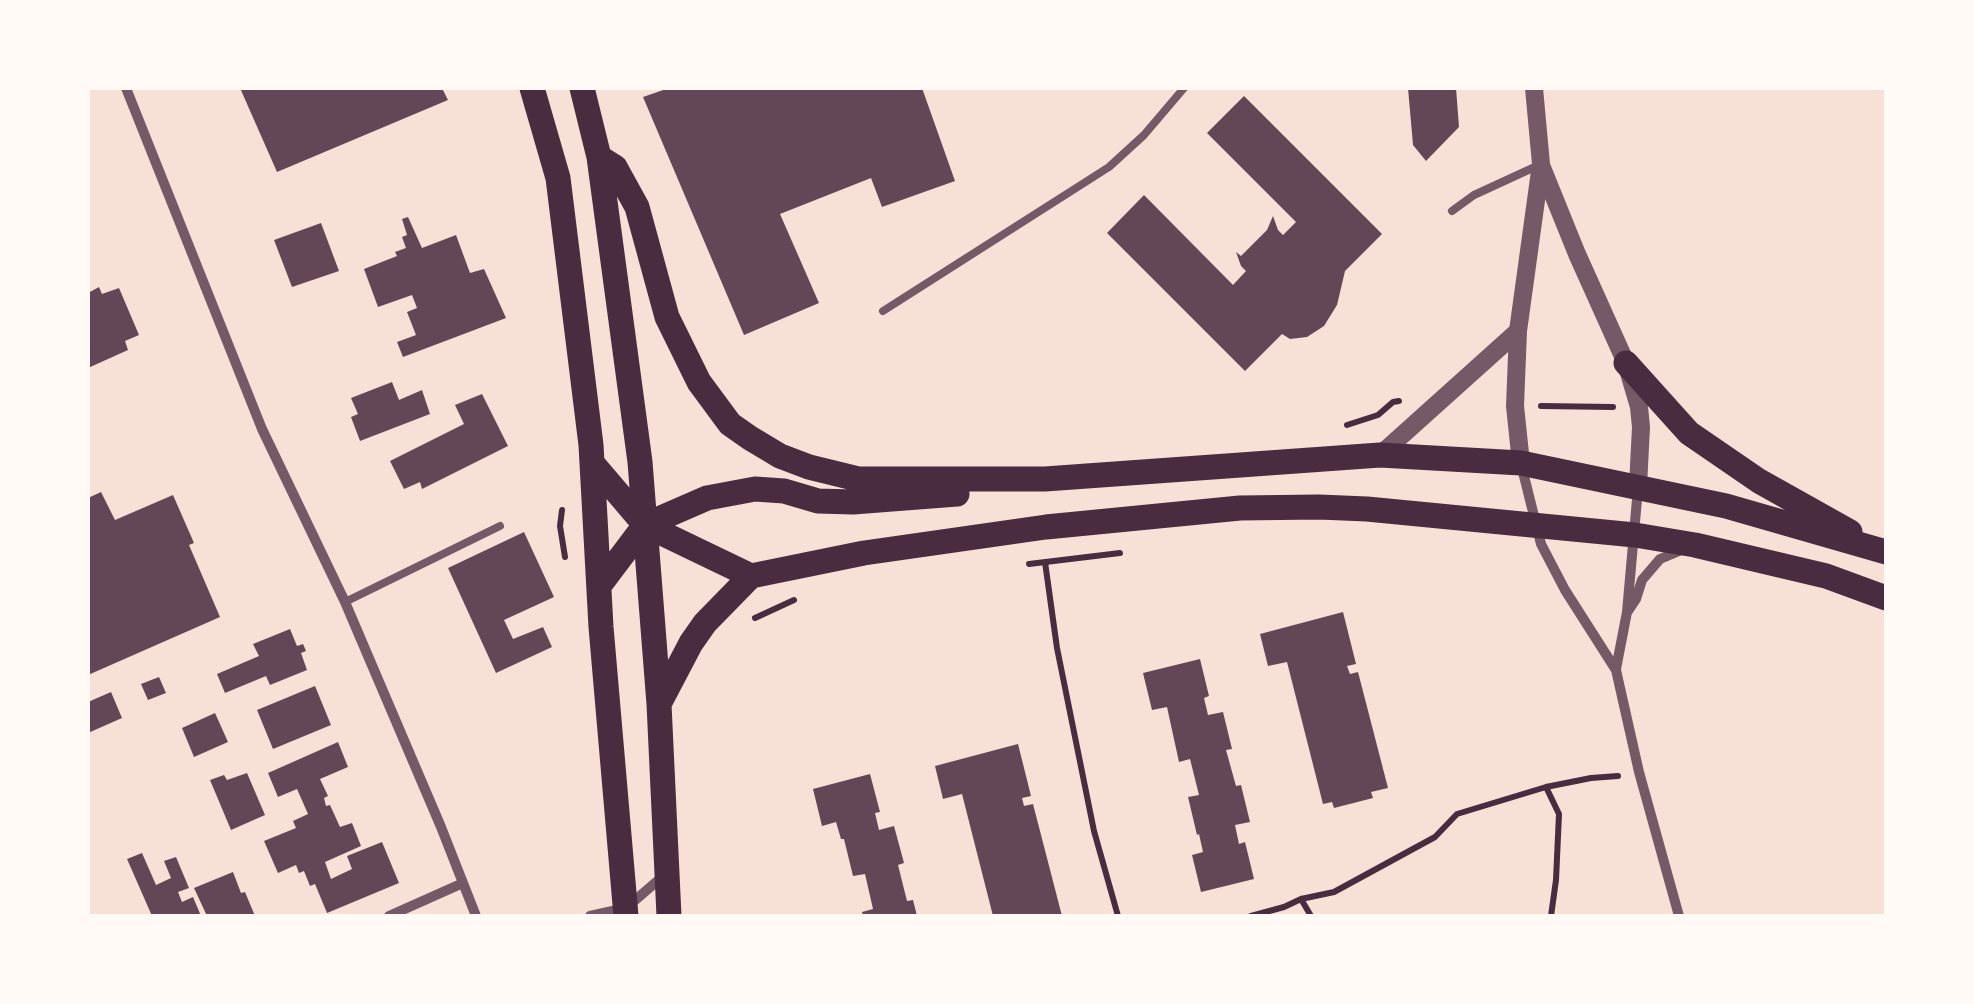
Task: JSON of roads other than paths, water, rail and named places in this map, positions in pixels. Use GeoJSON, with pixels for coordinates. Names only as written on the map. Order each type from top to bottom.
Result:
{"type":"FeatureCollection","features":[{"type":"Feature","properties":{"kind":"main road"},"geometry":{"type":"LineString","coordinates":[[532,88],[558,178],[593,464],[598,586],[626,912]]}},
{"type":"Feature","properties":{"kind":"main road"},"geometry":{"type":"LineString","coordinates":[[582,88],[598,157],[640,462],[659,704],[669,916]]}},
{"type":"Feature","properties":{"kind":"main road"},"geometry":{"type":"LineString","coordinates":[[598,157],[615,167],[637,206],[667,316],[700,382],[740,432],[780,456],[809,467],[858,479],[1045,479],[1380,455],[1521,463],[1726,506],[1886,552]]}},
{"type":"Feature","properties":{"kind":"main road"},"geometry":{"type":"LineString","coordinates":[[1626,364],[1689,433],[1759,481],[1886,552]]}},
{"type":"Feature","properties":{"kind":"main road"},"geometry":{"type":"LineString","coordinates":[[593,464],[645,525],[751,576]]}},
{"type":"Feature","properties":{"kind":"main road"},"geometry":{"type":"LineString","coordinates":[[598,586],[645,525],[700,500],[755,489],[784,490],[818,501],[853,502],[970,493],[1045,479]]}},
{"type":"Feature","properties":{"kind":"main road"},"geometry":{"type":"LineString","coordinates":[[659,704],[698,633],[751,576],[864,553],[1046,527],[1240,508],[1367,508],[1635,535],[1826,576],[1886,598]]}},
{"type":"Feature","properties":{"kind":"street"},"geometry":{"type":"LineString","coordinates":[[126,88],[262,429],[345,602],[476,916]]}},
{"type":"Feature","properties":{"kind":"street"},"geometry":{"type":"LineString","coordinates":[[1534,88],[1541,164],[1518,331],[1515,406],[1521,463],[1541,544],[1616,670],[1639,772],[1680,916]]}},
{"type":"Feature","properties":{"kind":"street"},"geometry":{"type":"LineString","coordinates":[[1541,164],[1626,364],[1639,407],[1635,535],[1616,670]]}},
{"type":"Feature","properties":{"kind":"street"},"geometry":{"type":"LineString","coordinates":[[1380,455],[1518,331]]}},
{"type":"Feature","properties":{"kind":"street"},"geometry":{"type":"LineString","coordinates":[[1627,612],[1642,580],[1660,560],[1695,545]]}},
{"type":"Feature","properties":{"kind":"street"},"geometry":{"type":"LineString","coordinates":[[590,916],[626,912],[667,873]]}},
{"type":"Feature","properties":{"kind":"street"},"geometry":{"type":"LineString","coordinates":[[389,916],[463,883]]}},
{"type":"Feature","properties":{"kind":"lane"},"geometry":{"type":"LineString","coordinates":[[883,312],[1109,167],[1144,135],[1184,88]]}},
{"type":"Feature","properties":{"kind":"lane"},"geometry":{"type":"LineString","coordinates":[[1452,211],[1474,195],[1541,164]]}},
{"type":"Feature","properties":{"kind":"lane"},"geometry":{"type":"LineString","coordinates":[[345,602],[500,526]]}}]}
